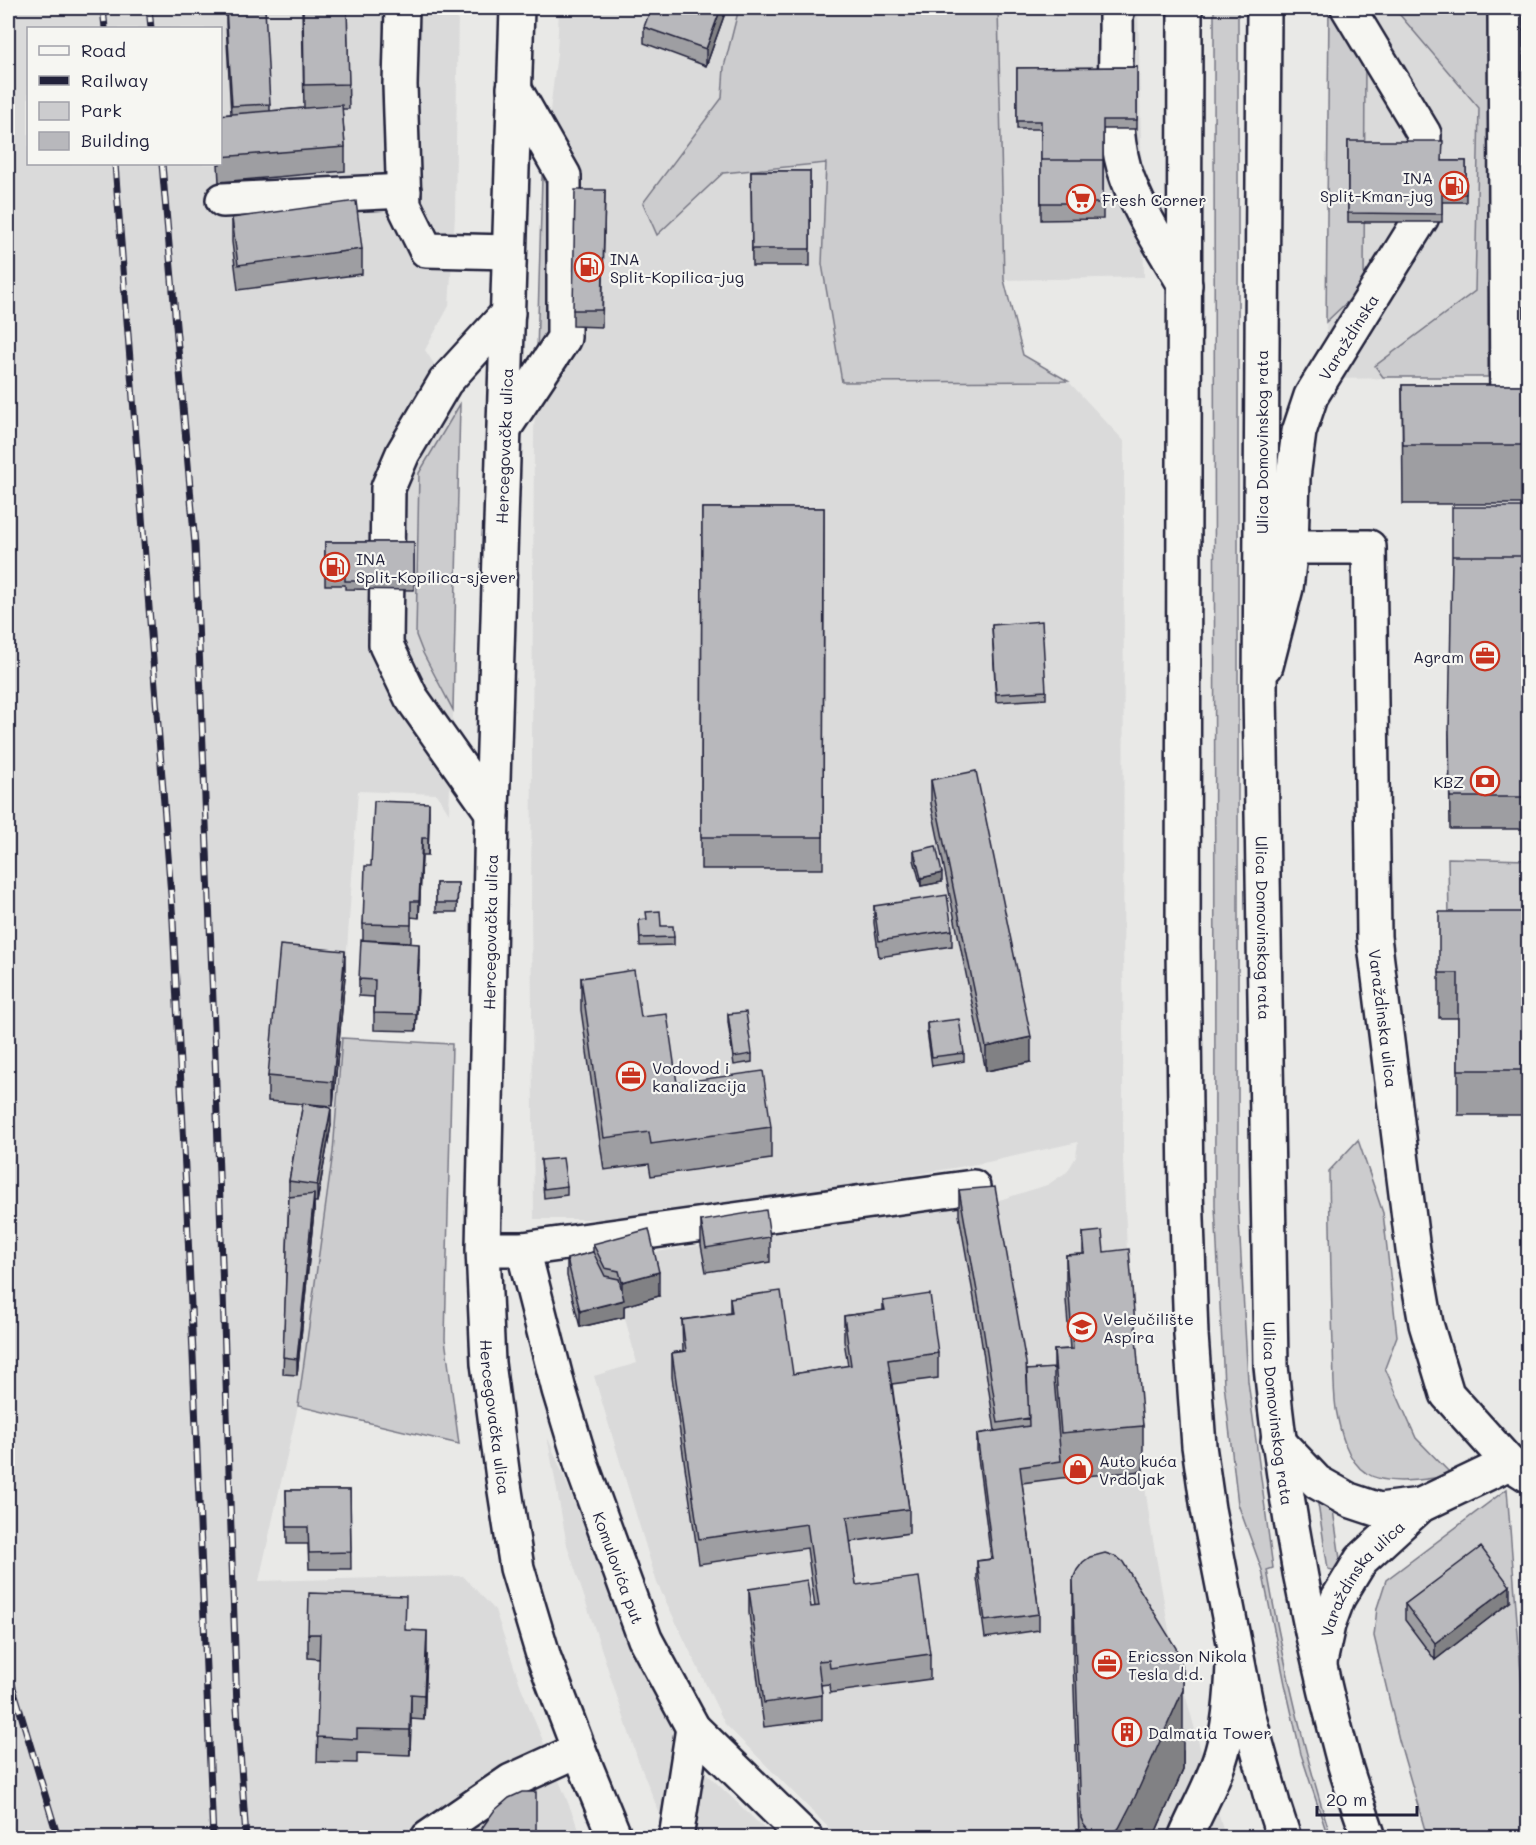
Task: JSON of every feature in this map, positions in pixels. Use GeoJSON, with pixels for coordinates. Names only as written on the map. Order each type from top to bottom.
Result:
{"type":"FeatureCollection","features":[{"type":"Feature","properties":{"kind":"street"},"geometry":{"type":"LineString","coordinates":[[402,8],[400,85],[404,205],[426,250],[509,252]]}},
{"type":"Feature","properties":{"kind":"street","name":"Hercegovačka ulica"},"geometry":{"type":"LineString","coordinates":[[517,8],[492,812],[483,1248],[488,1364],[502,1478],[517,1568],[544,1658],[615,1838]]}},
{"type":"Feature","properties":{"kind":"street"},"geometry":{"type":"LineString","coordinates":[[1118,8],[1116,17],[1116,129],[1124,166],[1134,194],[1185,285]]}},
{"type":"Feature","properties":{"kind":"street"},"geometry":{"type":"LineString","coordinates":[[1185,8],[1184,959],[1186,1201],[1191,1335],[1199,1446],[1233,1645],[1248,1714],[1284,1838]]}},
{"type":"Feature","properties":{"kind":"street","name":"Ulica Domovinskog rata"},"geometry":{"type":"LineString","coordinates":[[1264,8],[1260,691],[1271,1366],[1278,1441],[1293,1538],[1341,1753],[1369,1838]]}},
{"type":"Feature","properties":{"kind":"street","name":"Varaždinska"},"geometry":{"type":"LineString","coordinates":[[1260,691],[1286,588],[1291,547],[1293,477],[1299,432],[1311,396],[1422,217],[1424,134],[1348,8]]}},
{"type":"Feature","properties":{"kind":"street"},"geometry":{"type":"LineString","coordinates":[[1505,8],[1507,415],[1520,432],[1528,433]]}},
{"type":"Feature","properties":{"kind":"street"},"geometry":{"type":"LineString","coordinates":[[505,427],[564,338],[564,176],[514,87]]}},
{"type":"Feature","properties":{"kind":"street"},"geometry":{"type":"LineString","coordinates":[[224,200],[404,191]]}},
{"type":"Feature","properties":{"kind":"street"},"geometry":{"type":"LineString","coordinates":[[492,812],[411,697],[386,645],[388,488],[403,453],[445,382],[508,314]]}},
{"type":"Feature","properties":{"kind":"street","name":"Varaždinska ulica"},"geometry":{"type":"LineString","coordinates":[[1278,1441],[1317,1482],[1349,1500],[1379,1510],[1421,1505],[1519,1469],[1447,1394],[1426,1324],[1413,1250],[1374,937],[1369,547],[1291,547]]}},
{"type":"Feature","properties":{"kind":"street"},"geometry":{"type":"LineString","coordinates":[[483,1248],[523,1249],[974,1186]]}},
{"type":"Feature","properties":{"kind":"street","name":"Komulovića put"},"geometry":{"type":"LineString","coordinates":[[523,1249],[559,1390],[582,1466],[645,1639],[693,1728],[806,1838]]}},
{"type":"Feature","properties":{"kind":"street","name":"Varaždinska ulica"},"geometry":{"type":"LineString","coordinates":[[1320,1662],[1328,1625],[1338,1598],[1361,1560],[1421,1505]]}},
{"type":"Feature","properties":{"kind":"street"},"geometry":{"type":"LineString","coordinates":[[1185,1838],[1215,1774],[1223,1751],[1231,1704],[1233,1645]]}},
{"type":"Feature","properties":{"kind":"street"},"geometry":{"type":"LineString","coordinates":[[676,1838],[693,1728]]}},
{"type":"Feature","properties":{"kind":"street"},"geometry":{"type":"LineString","coordinates":[[441,1833],[511,1781],[579,1750]]}},
{"type":"Feature","properties":{"kind":"shaded area"},"geometry":{"type":"Polygon","coordinates":[[[8,8],[458,8],[455,216],[449,306],[425,350],[460,404],[419,473],[416,635],[453,710],[449,813],[437,794],[358,791],[333,1152],[298,1406],[259,1581],[463,1576],[495,1610],[521,1687],[582,1837],[8,1838],[8,8]]]}},
{"type":"Feature","properties":{"kind":"shaded area"},"geometry":{"type":"Polygon","coordinates":[[[559,8],[739,8],[724,67],[722,98],[663,177],[826,163],[822,264],[842,382],[1068,381],[1124,441],[1123,1161],[1129,1294],[1143,1471],[1150,1523],[1172,1647],[1225,1837],[838,1837],[725,1724],[657,1583],[594,1376],[637,1363],[619,1296],[649,1253],[993,1202],[1047,1185],[1067,1172],[1076,1157],[1078,1142],[988,1162],[842,1187],[610,1219],[534,1219],[531,909],[534,434],[542,177],[557,53],[559,8]]]}},
{"type":"Feature","properties":{"kind":"shaded area"},"geometry":{"type":"Polygon","coordinates":[[[998,8],[1138,8],[1144,277],[1004,280],[998,8]]]}},
{"type":"Feature","properties":{"kind":"shaded area"},"geometry":{"type":"Polygon","coordinates":[[[1329,8],[1490,8],[1488,377],[1326,379],[1329,8]]]}},
{"type":"Feature","properties":{"kind":"shaded area"},"geometry":{"type":"Polygon","coordinates":[[[547,1436],[637,1652],[680,1748],[773,1837],[669,1837],[638,1760],[567,1545],[547,1436]]]}},
{"type":"Feature","properties":{"kind":"green space"},"geometry":{"type":"Polygon","coordinates":[[[739,8],[998,8],[1004,280],[1023,355],[1068,381],[842,382],[822,264],[826,163],[723,173],[657,235],[643,203],[722,98],[724,67],[739,8]]]}},
{"type":"Feature","properties":{"kind":"green space"},"geometry":{"type":"Polygon","coordinates":[[[1214,8],[1238,8],[1238,1204],[1248,1381],[1273,1568],[1267,1570],[1294,1705],[1331,1837],[1328,1837],[1301,1754],[1262,1570],[1238,1504],[1224,1384],[1215,1206],[1214,8]]]}},
{"type":"Feature","properties":{"kind":"green space"},"geometry":{"type":"Polygon","coordinates":[[[1329,8],[1336,8],[1365,54],[1364,286],[1326,322],[1329,8]]]}},
{"type":"Feature","properties":{"kind":"green space"},"geometry":{"type":"Polygon","coordinates":[[[1394,8],[1490,8],[1488,377],[1383,377],[1375,366],[1475,291],[1479,108],[1394,8]]]}},
{"type":"Feature","properties":{"kind":"green space"},"geometry":{"type":"Polygon","coordinates":[[[542,177],[556,202],[557,329],[537,354],[542,177]]]}},
{"type":"Feature","properties":{"kind":"green space"},"geometry":{"type":"Polygon","coordinates":[[[460,404],[453,710],[416,635],[419,473],[460,404]]]}},
{"type":"Feature","properties":{"kind":"green space"},"geometry":{"type":"Polygon","coordinates":[[[1448,858],[1528,860],[1528,922],[1449,921],[1448,858]]]}},
{"type":"Feature","properties":{"kind":"green space"},"geometry":{"type":"Polygon","coordinates":[[[342,1038],[452,1044],[445,1339],[459,1444],[298,1406],[333,1152],[342,1038]]]}},
{"type":"Feature","properties":{"kind":"green space"},"geometry":{"type":"Polygon","coordinates":[[[1358,1140],[1383,1213],[1397,1336],[1385,1368],[1416,1438],[1452,1475],[1408,1481],[1375,1477],[1359,1468],[1342,1436],[1334,1385],[1329,1171],[1358,1140]]]}},
{"type":"Feature","properties":{"kind":"green space"},"geometry":{"type":"Polygon","coordinates":[[[1507,1489],[1528,1765],[1528,1837],[1427,1837],[1399,1740],[1374,1636],[1377,1608],[1386,1580],[1507,1489]]]}},
{"type":"Feature","properties":{"kind":"green space"},"geometry":{"type":"Polygon","coordinates":[[[1321,1500],[1333,1510],[1340,1559],[1337,1571],[1328,1569],[1318,1504],[1321,1500]]]}},
{"type":"Feature","properties":{"kind":"building"},"geometry":{"type":"Polygon","coordinates":[[[226,8],[265,8],[270,104],[232,106],[226,8]]]}},
{"type":"Feature","properties":{"kind":"building"},"geometry":{"type":"Polygon","coordinates":[[[303,8],[347,8],[349,84],[304,85],[303,8]]]}},
{"type":"Feature","properties":{"kind":"building"},"geometry":{"type":"Polygon","coordinates":[[[651,8],[721,8],[706,49],[644,27],[651,8]]]}},
{"type":"Feature","properties":{"kind":"building"},"geometry":{"type":"Polygon","coordinates":[[[1137,67],[1137,120],[1103,120],[1103,160],[1041,160],[1041,121],[1017,121],[1017,68],[1137,67]]]}},
{"type":"Feature","properties":{"kind":"building"},"geometry":{"type":"Polygon","coordinates":[[[342,105],[345,147],[222,157],[222,115],[342,105]]]}},
{"type":"Feature","properties":{"kind":"building"},"geometry":{"type":"Polygon","coordinates":[[[1348,141],[1443,141],[1442,161],[1466,161],[1466,194],[1442,194],[1442,214],[1348,213],[1348,141]]]}},
{"type":"Feature","properties":{"kind":"building"},"geometry":{"type":"Polygon","coordinates":[[[1041,160],[1103,160],[1103,203],[1041,203],[1041,160]]]}},
{"type":"Feature","properties":{"kind":"building"},"geometry":{"type":"Polygon","coordinates":[[[751,171],[810,171],[810,249],[752,249],[751,171]]]}},
{"type":"Feature","properties":{"kind":"building","name":"INA Split-Kopilica-jug"},"geometry":{"type":"Polygon","coordinates":[[[575,190],[605,190],[602,310],[573,310],[575,190]]]}},
{"type":"Feature","properties":{"kind":"building"},"geometry":{"type":"Polygon","coordinates":[[[356,201],[362,249],[238,265],[232,218],[356,201]]]}},
{"type":"Feature","properties":{"kind":"building"},"geometry":{"type":"Polygon","coordinates":[[[1402,385],[1528,385],[1528,445],[1403,445],[1402,385]]]}},
{"type":"Feature","properties":{"kind":"building"},"geometry":{"type":"Polygon","coordinates":[[[1452,507],[1528,507],[1528,556],[1452,556],[1452,507]]]}},
{"type":"Feature","properties":{"kind":"building"},"geometry":{"type":"Polygon","coordinates":[[[702,508],[824,508],[823,837],[701,837],[702,508]]]}},
{"type":"Feature","properties":{"kind":"building"},"geometry":{"type":"Polygon","coordinates":[[[325,542],[414,542],[414,581],[345,581],[345,576],[325,576],[325,542]]]}},
{"type":"Feature","properties":{"kind":"building"},"geometry":{"type":"Polygon","coordinates":[[[1452,556],[1528,556],[1528,797],[1450,797],[1452,556]]]}},
{"type":"Feature","properties":{"kind":"building"},"geometry":{"type":"Polygon","coordinates":[[[1042,621],[1046,691],[996,694],[992,625],[1042,621]]]}},
{"type":"Feature","properties":{"kind":"building"},"geometry":{"type":"Polygon","coordinates":[[[976,771],[1031,1037],[986,1047],[931,780],[976,771]]]}},
{"type":"Feature","properties":{"kind":"building"},"geometry":{"type":"Polygon","coordinates":[[[374,801],[429,803],[428,838],[422,838],[419,901],[411,901],[411,925],[363,924],[365,866],[371,866],[374,801]]]}},
{"type":"Feature","properties":{"kind":"building"},"geometry":{"type":"Polygon","coordinates":[[[936,846],[942,873],[921,878],[914,851],[936,846]]]}},
{"type":"Feature","properties":{"kind":"building"},"geometry":{"type":"Polygon","coordinates":[[[436,883],[458,883],[457,903],[436,903],[436,883]]]}},
{"type":"Feature","properties":{"kind":"building"},"geometry":{"type":"Polygon","coordinates":[[[947,895],[952,930],[879,941],[874,906],[947,895]]]}},
{"type":"Feature","properties":{"kind":"building"},"geometry":{"type":"Polygon","coordinates":[[[660,911],[661,926],[673,926],[674,937],[640,938],[639,920],[647,919],[646,912],[660,911]]]}},
{"type":"Feature","properties":{"kind":"building"},"geometry":{"type":"Polygon","coordinates":[[[1439,912],[1528,912],[1528,1031],[1523,1030],[1523,1070],[1458,1070],[1458,973],[1439,973],[1439,912]]]}},
{"type":"Feature","properties":{"kind":"building"},"geometry":{"type":"Polygon","coordinates":[[[361,940],[419,944],[416,1014],[374,1013],[375,980],[359,979],[361,940]]]}},
{"type":"Feature","properties":{"kind":"building"},"geometry":{"type":"Polygon","coordinates":[[[280,945],[345,951],[333,1082],[268,1076],[280,945]]]}},
{"type":"Feature","properties":{"kind":"building","name":"Vodovod i kanalizacija"},"geometry":{"type":"Polygon","coordinates":[[[634,970],[641,1017],[667,1014],[677,1083],[763,1071],[771,1127],[651,1144],[649,1132],[604,1138],[581,978],[634,970]]]}},
{"type":"Feature","properties":{"kind":"building"},"geometry":{"type":"Polygon","coordinates":[[[746,1012],[752,1054],[734,1057],[728,1014],[746,1012]]]}},
{"type":"Feature","properties":{"kind":"building"},"geometry":{"type":"Polygon","coordinates":[[[959,1019],[964,1053],[932,1057],[927,1023],[959,1019]]]}},
{"type":"Feature","properties":{"kind":"building"},"geometry":{"type":"Polygon","coordinates":[[[303,1103],[331,1108],[317,1185],[289,1181],[303,1103]]]}},
{"type":"Feature","properties":{"kind":"building"},"geometry":{"type":"Polygon","coordinates":[[[563,1158],[567,1186],[544,1189],[541,1160],[563,1158]]]}},
{"type":"Feature","properties":{"kind":"building"},"geometry":{"type":"Polygon","coordinates":[[[995,1187],[1026,1363],[1029,1418],[998,1423],[959,1190],[995,1187]]]}},
{"type":"Feature","properties":{"kind":"building"},"geometry":{"type":"Polygon","coordinates":[[[314,1194],[297,1359],[283,1357],[289,1197],[314,1194]]]}},
{"type":"Feature","properties":{"kind":"building"},"geometry":{"type":"Polygon","coordinates":[[[766,1210],[770,1237],[706,1248],[701,1221],[766,1210]]]}},
{"type":"Feature","properties":{"kind":"building"},"geometry":{"type":"Polygon","coordinates":[[[649,1229],[659,1272],[622,1282],[619,1271],[605,1268],[593,1244],[649,1229]]]}},
{"type":"Feature","properties":{"kind":"building"},"geometry":{"type":"Polygon","coordinates":[[[1102,1231],[1104,1252],[1129,1249],[1143,1426],[1061,1433],[1054,1350],[1073,1349],[1066,1255],[1085,1254],[1083,1233],[1102,1231]]]}},
{"type":"Feature","properties":{"kind":"building"},"geometry":{"type":"Polygon","coordinates":[[[593,1252],[605,1276],[619,1279],[624,1300],[580,1311],[567,1259],[593,1252]]]}},
{"type":"Feature","properties":{"kind":"building"},"geometry":{"type":"Polygon","coordinates":[[[781,1291],[793,1374],[851,1365],[844,1316],[885,1310],[883,1301],[930,1294],[938,1353],[888,1360],[909,1509],[847,1517],[856,1585],[919,1577],[930,1654],[830,1668],[829,1660],[818,1661],[822,1695],[764,1703],[749,1589],[807,1580],[811,1607],[819,1606],[807,1524],[699,1539],[672,1353],[686,1351],[682,1320],[732,1313],[730,1298],[781,1291]]]}},
{"type":"Feature","properties":{"kind":"building"},"geometry":{"type":"Polygon","coordinates":[[[1054,1368],[1061,1461],[1020,1467],[1039,1614],[985,1621],[977,1561],[993,1559],[977,1434],[1029,1426],[1027,1370],[1054,1368]]]}},
{"type":"Feature","properties":{"kind":"building"},"geometry":{"type":"Polygon","coordinates":[[[286,1490],[350,1490],[351,1552],[309,1553],[308,1527],[287,1527],[286,1490]]]}},
{"type":"Feature","properties":{"kind":"building"},"geometry":{"type":"Polygon","coordinates":[[[1528,1517],[1528,1543],[1525,1544],[1522,1518],[1528,1517]]]}},
{"type":"Feature","properties":{"kind":"building"},"geometry":{"type":"Polygon","coordinates":[[[1481,1547],[1510,1586],[1435,1643],[1405,1604],[1481,1547]]]}},
{"type":"Feature","properties":{"kind":"building","name":"Dalmatia Tower"},"geometry":{"type":"Polygon","coordinates":[[[1105,1553],[1123,1562],[1176,1648],[1183,1671],[1183,1690],[1119,1828],[1111,1833],[1102,1834],[1089,1831],[1081,1818],[1073,1579],[1083,1562],[1090,1557],[1105,1553]]]}},
{"type":"Feature","properties":{"kind":"building"},"geometry":{"type":"Polygon","coordinates":[[[309,1593],[406,1596],[405,1630],[427,1631],[424,1695],[411,1694],[410,1730],[357,1729],[357,1739],[317,1737],[320,1634],[308,1634],[309,1593]]]}},
{"type":"Feature","properties":{"kind":"building"},"geometry":{"type":"Polygon","coordinates":[[[522,1792],[536,1792],[536,1838],[482,1838],[482,1828],[494,1811],[509,1798],[522,1792]]]}},
{"type":"Feature","properties":{"kind":"railway"},"geometry":{"type":"LineString","coordinates":[[103,8],[105,27]]}},
{"type":"Feature","properties":{"kind":"railway"},"geometry":{"type":"LineString","coordinates":[[149,8],[151,27]]}},
{"type":"Feature","properties":{"kind":"railway"},"geometry":{"type":"LineString","coordinates":[[115,165],[173,921],[213,1838]]}},
{"type":"Feature","properties":{"kind":"railway"},"geometry":{"type":"LineString","coordinates":[[162,165],[195,545],[237,1708],[246,1838]]}},
{"type":"Feature","properties":{"kind":"railway"},"geometry":{"type":"LineString","coordinates":[[8,1671],[58,1838]]}},
{"type":"Feature","properties":{"kind":"place","name":"INA Split-Kman-jug"},"geometry":{"type":"Point","coordinates":[1454,186]}},
{"type":"Feature","properties":{"kind":"place","name":"Fresh Corner"},"geometry":{"type":"Point","coordinates":[1081,199]}},
{"type":"Feature","properties":{"kind":"place","name":"INA Split-Kopilica-jug"},"geometry":{"type":"Point","coordinates":[589,267]}},
{"type":"Feature","properties":{"kind":"place","name":"INA Split-Kopilica-sjever"},"geometry":{"type":"Point","coordinates":[335,567]}},
{"type":"Feature","properties":{"kind":"place","name":"Agram"},"geometry":{"type":"Point","coordinates":[1485,656]}},
{"type":"Feature","properties":{"kind":"place","name":"KBZ"},"geometry":{"type":"Point","coordinates":[1485,781]}},
{"type":"Feature","properties":{"kind":"place","name":"Vodovod i kanalizacija"},"geometry":{"type":"Point","coordinates":[631,1076]}},
{"type":"Feature","properties":{"kind":"place","name":"Veleučilište Aspira"},"geometry":{"type":"Point","coordinates":[1082,1327]}},
{"type":"Feature","properties":{"kind":"place","name":"Auto kuća Vrdoljak"},"geometry":{"type":"Point","coordinates":[1078,1469]}},
{"type":"Feature","properties":{"kind":"place","name":"Ericsson Nikola Tesla d.d."},"geometry":{"type":"Point","coordinates":[1107,1664]}},
{"type":"Feature","properties":{"kind":"place","name":"Dalmatia Tower"},"geometry":{"type":"Point","coordinates":[1127,1732]}}]}
